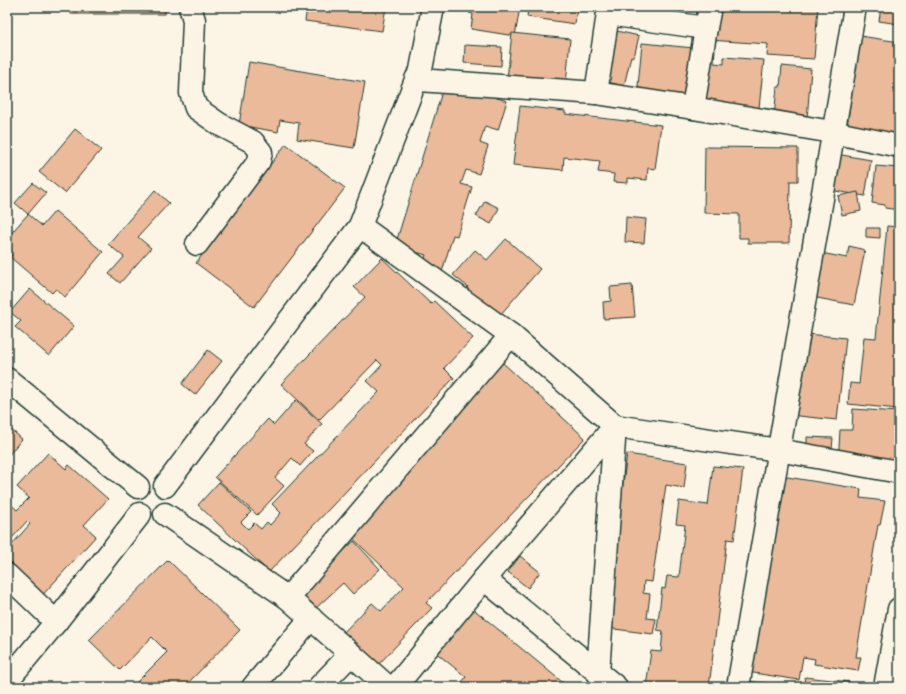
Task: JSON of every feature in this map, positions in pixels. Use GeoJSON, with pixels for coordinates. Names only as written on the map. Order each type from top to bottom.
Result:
{"type":"FeatureCollection","features":[{"type":"Feature","properties":{"kind":"street"},"geometry":{"type":"LineString","coordinates":[[190,7],[194,20],[191,92],[196,108],[219,124],[253,142],[261,152],[259,160],[197,244]]}},
{"type":"Feature","properties":{"kind":"street"},"geometry":{"type":"LineString","coordinates":[[419,80],[433,7]]}},
{"type":"Feature","properties":{"kind":"street"},"geometry":{"type":"LineString","coordinates":[[738,687],[832,132],[855,7]]}},
{"type":"Feature","properties":{"kind":"street"},"geometry":{"type":"LineString","coordinates":[[596,93],[608,10],[708,17],[693,108]]}},
{"type":"Feature","properties":{"kind":"street"},"geometry":{"type":"LineString","coordinates":[[165,486],[360,226],[417,77],[419,80],[596,93],[832,132],[899,146]]}},
{"type":"Feature","properties":{"kind":"street"},"geometry":{"type":"LineString","coordinates":[[360,226],[511,335],[615,426],[778,450],[899,472]]}},
{"type":"Feature","properties":{"kind":"street"},"geometry":{"type":"LineString","coordinates":[[288,598],[511,335]]}},
{"type":"Feature","properties":{"kind":"street"},"geometry":{"type":"LineString","coordinates":[[7,379],[138,487]]}},
{"type":"Feature","properties":{"kind":"street"},"geometry":{"type":"LineString","coordinates":[[395,687],[484,579],[615,426]]}},
{"type":"Feature","properties":{"kind":"street"},"geometry":{"type":"LineString","coordinates":[[598,673],[615,426]]}},
{"type":"Feature","properties":{"kind":"street"},"geometry":{"type":"LineString","coordinates":[[151,481],[165,486],[171,500],[165,514],[155,518],[144,517],[140,514],[134,507],[133,499],[138,487],[151,481]]}},
{"type":"Feature","properties":{"kind":"street"},"geometry":{"type":"LineString","coordinates":[[7,681],[56,622],[140,514]]}},
{"type":"Feature","properties":{"kind":"street"},"geometry":{"type":"LineString","coordinates":[[165,514],[288,598],[388,687]]}},
{"type":"Feature","properties":{"kind":"street"},"geometry":{"type":"LineString","coordinates":[[7,575],[56,622]]}},
{"type":"Feature","properties":{"kind":"street"},"geometry":{"type":"LineString","coordinates":[[484,579],[616,687]]}},
{"type":"Feature","properties":{"kind":"street"},"geometry":{"type":"LineString","coordinates":[[885,687],[899,609]]}},
{"type":"Feature","properties":{"kind":"street"},"geometry":{"type":"LineString","coordinates":[[253,687],[311,618]]}},
{"type":"Feature","properties":{"kind":"street"},"geometry":{"type":"LineString","coordinates":[[319,687],[351,654]]}},
{"type":"Feature","properties":{"kind":"building"},"geometry":{"type":"Polygon","coordinates":[[[71,7],[165,7],[165,14],[71,14],[71,7]]]}},
{"type":"Feature","properties":{"kind":"building"},"geometry":{"type":"Polygon","coordinates":[[[307,7],[386,7],[382,31],[305,21],[307,7]]]}},
{"type":"Feature","properties":{"kind":"building"},"geometry":{"type":"Polygon","coordinates":[[[470,7],[520,7],[515,36],[471,29],[473,14],[469,13],[470,7]]]}},
{"type":"Feature","properties":{"kind":"building"},"geometry":{"type":"Polygon","coordinates":[[[528,7],[577,7],[575,24],[527,17],[528,7]]]}},
{"type":"Feature","properties":{"kind":"building"},"geometry":{"type":"Polygon","coordinates":[[[711,7],[818,7],[814,59],[767,56],[768,44],[709,40],[711,7]]]}},
{"type":"Feature","properties":{"kind":"building"},"geometry":{"type":"Polygon","coordinates":[[[881,7],[899,7],[899,24],[879,21],[881,7]]]}},
{"type":"Feature","properties":{"kind":"building"},"geometry":{"type":"Polygon","coordinates":[[[608,29],[639,36],[634,57],[631,56],[624,86],[596,79],[608,29]]]}},
{"type":"Feature","properties":{"kind":"building"},"geometry":{"type":"Polygon","coordinates":[[[512,33],[570,39],[566,85],[507,79],[512,33]]]}},
{"type":"Feature","properties":{"kind":"building"},"geometry":{"type":"Polygon","coordinates":[[[860,36],[899,42],[899,140],[846,133],[860,36]]]}},
{"type":"Feature","properties":{"kind":"building"},"geometry":{"type":"Polygon","coordinates":[[[642,43],[715,50],[714,63],[724,64],[724,57],[764,60],[759,108],[637,97],[642,43]]]}},
{"type":"Feature","properties":{"kind":"building"},"geometry":{"type":"Polygon","coordinates":[[[465,45],[502,47],[501,66],[464,63],[465,45]]]}},
{"type":"Feature","properties":{"kind":"building"},"geometry":{"type":"Polygon","coordinates":[[[249,62],[365,82],[354,148],[297,139],[299,123],[280,120],[278,132],[239,125],[249,62]]]}},
{"type":"Feature","properties":{"kind":"building"},"geometry":{"type":"Polygon","coordinates":[[[782,66],[811,69],[807,120],[774,117],[777,87],[780,87],[782,66]]]}},
{"type":"Feature","properties":{"kind":"building"},"geometry":{"type":"Polygon","coordinates":[[[445,82],[507,101],[498,130],[485,126],[480,143],[488,146],[479,174],[466,170],[461,184],[472,187],[457,236],[453,235],[442,272],[422,267],[426,255],[395,246],[445,82]]]}},
{"type":"Feature","properties":{"kind":"building"},"geometry":{"type":"Polygon","coordinates":[[[520,106],[565,111],[565,114],[661,125],[655,169],[648,168],[647,180],[628,178],[628,183],[613,182],[614,174],[598,172],[600,161],[564,157],[563,170],[513,165],[520,106]]]}},
{"type":"Feature","properties":{"kind":"building"},"geometry":{"type":"Polygon","coordinates":[[[75,129],[101,150],[65,193],[39,172],[75,129]]]}},
{"type":"Feature","properties":{"kind":"building"},"geometry":{"type":"Polygon","coordinates":[[[286,144],[345,188],[254,307],[196,263],[286,144]]]}},
{"type":"Feature","properties":{"kind":"building"},"geometry":{"type":"Polygon","coordinates":[[[705,147],[798,148],[798,181],[790,181],[789,243],[748,243],[748,238],[739,238],[739,214],[704,213],[705,147]]]}},
{"type":"Feature","properties":{"kind":"building"},"geometry":{"type":"Polygon","coordinates":[[[830,153],[871,160],[865,196],[824,189],[830,153]]]}},
{"type":"Feature","properties":{"kind":"building"},"geometry":{"type":"Polygon","coordinates":[[[876,166],[899,168],[899,210],[885,208],[885,205],[872,203],[876,166]]]}},
{"type":"Feature","properties":{"kind":"building"},"geometry":{"type":"Polygon","coordinates":[[[33,183],[46,193],[28,214],[15,203],[33,183]]]}},
{"type":"Feature","properties":{"kind":"building"},"geometry":{"type":"Polygon","coordinates":[[[155,190],[169,203],[138,237],[151,248],[120,283],[109,274],[124,257],[108,244],[155,190]]]}},
{"type":"Feature","properties":{"kind":"building"},"geometry":{"type":"Polygon","coordinates":[[[858,192],[861,211],[842,215],[838,196],[858,192]]]}},
{"type":"Feature","properties":{"kind":"building"},"geometry":{"type":"Polygon","coordinates":[[[485,201],[499,208],[491,224],[476,216],[485,201]]]}},
{"type":"Feature","properties":{"kind":"building"},"geometry":{"type":"Polygon","coordinates":[[[55,211],[103,252],[65,297],[56,289],[52,293],[10,257],[12,255],[7,251],[7,238],[28,214],[42,226],[55,211]]]}},
{"type":"Feature","properties":{"kind":"building"},"geometry":{"type":"Polygon","coordinates":[[[626,217],[646,219],[644,243],[625,242],[626,217]]]}},
{"type":"Feature","properties":{"kind":"building"},"geometry":{"type":"Polygon","coordinates":[[[887,226],[899,227],[899,409],[848,404],[850,383],[859,384],[864,337],[876,338],[887,226]]]}},
{"type":"Feature","properties":{"kind":"building"},"geometry":{"type":"Polygon","coordinates":[[[866,228],[880,228],[880,238],[866,237],[866,228]]]}},
{"type":"Feature","properties":{"kind":"building"},"geometry":{"type":"Polygon","coordinates":[[[506,239],[540,269],[493,323],[461,295],[468,287],[453,275],[475,250],[487,260],[506,239]]]}},
{"type":"Feature","properties":{"kind":"building"},"geometry":{"type":"Polygon","coordinates":[[[849,246],[865,250],[854,305],[812,297],[821,253],[847,258],[849,246]]]}},
{"type":"Feature","properties":{"kind":"building"},"geometry":{"type":"Polygon","coordinates":[[[382,258],[431,304],[434,301],[473,338],[444,368],[454,378],[269,572],[198,505],[219,482],[251,512],[241,522],[248,529],[254,523],[261,529],[267,522],[270,525],[281,513],[272,504],[379,392],[367,381],[382,365],[377,360],[319,420],[281,384],[365,297],[354,287],[382,258]]]}},
{"type":"Feature","properties":{"kind":"building"},"geometry":{"type":"Polygon","coordinates":[[[632,285],[635,317],[604,319],[603,302],[611,301],[610,287],[632,285]]]}},
{"type":"Feature","properties":{"kind":"building"},"geometry":{"type":"Polygon","coordinates":[[[30,289],[74,326],[49,356],[15,327],[21,321],[10,312],[30,289]]]}},
{"type":"Feature","properties":{"kind":"building"},"geometry":{"type":"Polygon","coordinates":[[[798,333],[846,338],[837,420],[789,415],[798,333]]]}},
{"type":"Feature","properties":{"kind":"building"},"geometry":{"type":"Polygon","coordinates":[[[208,350],[222,361],[195,395],[182,384],[208,350]]]}},
{"type":"Feature","properties":{"kind":"building"},"geometry":{"type":"Polygon","coordinates":[[[503,363],[585,438],[426,603],[432,608],[375,668],[341,635],[372,603],[381,611],[404,587],[343,529],[503,363]]]}},
{"type":"Feature","properties":{"kind":"building"},"geometry":{"type":"Polygon","coordinates":[[[296,400],[322,424],[304,444],[313,451],[300,466],[292,458],[275,478],[284,486],[257,515],[215,477],[268,419],[274,425],[296,400]]]}},
{"type":"Feature","properties":{"kind":"building"},"geometry":{"type":"Polygon","coordinates":[[[853,409],[899,412],[898,468],[838,464],[840,430],[852,430],[853,409]]]}},
{"type":"Feature","properties":{"kind":"building"},"geometry":{"type":"Polygon","coordinates":[[[7,426],[22,439],[7,457],[7,426]]]}},
{"type":"Feature","properties":{"kind":"building"},"geometry":{"type":"Polygon","coordinates":[[[807,437],[833,438],[832,449],[807,448],[807,437]]]}},
{"type":"Feature","properties":{"kind":"building"},"geometry":{"type":"Polygon","coordinates":[[[48,453],[66,469],[69,465],[108,499],[84,525],[96,536],[39,599],[7,567],[12,563],[7,559],[7,550],[30,524],[27,521],[7,544],[7,501],[17,510],[29,498],[17,487],[48,453]]]}},
{"type":"Feature","properties":{"kind":"building"},"geometry":{"type":"Polygon","coordinates":[[[627,454],[687,463],[684,488],[666,485],[652,582],[644,581],[643,593],[650,594],[647,618],[656,619],[653,634],[607,628],[607,600],[627,454]]]}},
{"type":"Feature","properties":{"kind":"building"},"geometry":{"type":"Polygon","coordinates":[[[713,466],[743,469],[734,540],[727,539],[709,687],[646,687],[651,651],[661,652],[663,631],[657,630],[662,588],[665,589],[667,576],[679,577],[685,525],[676,524],[679,501],[708,505],[713,466]]]}},
{"type":"Feature","properties":{"kind":"building"},"geometry":{"type":"Polygon","coordinates":[[[775,475],[861,489],[860,498],[885,501],[880,525],[878,525],[856,657],[861,657],[858,671],[814,664],[815,659],[803,657],[799,680],[747,672],[775,475]]]}},
{"type":"Feature","properties":{"kind":"building"},"geometry":{"type":"Polygon","coordinates":[[[354,541],[380,569],[353,594],[343,583],[316,608],[301,591],[354,541]]]}},
{"type":"Feature","properties":{"kind":"building"},"geometry":{"type":"Polygon","coordinates":[[[520,556],[540,572],[528,588],[508,572],[520,556]]]}},
{"type":"Feature","properties":{"kind":"building"},"geometry":{"type":"Polygon","coordinates":[[[168,560],[240,630],[184,687],[143,687],[137,682],[167,652],[152,637],[120,670],[89,640],[168,560]]]}},
{"type":"Feature","properties":{"kind":"building"},"geometry":{"type":"Polygon","coordinates":[[[471,607],[567,686],[458,687],[466,677],[434,651],[471,607]]]}},
{"type":"Feature","properties":{"kind":"building"},"geometry":{"type":"Polygon","coordinates":[[[805,677],[850,682],[849,687],[803,687],[805,677]]]}},
{"type":"Feature","properties":{"kind":"building"},"geometry":{"type":"Polygon","coordinates":[[[747,681],[797,687],[746,687],[747,681]]]}},
{"type":"Feature","properties":{"kind":"building"},"geometry":{"type":"Polygon","coordinates":[[[587,683],[591,687],[582,687],[587,683]]]}}]}
